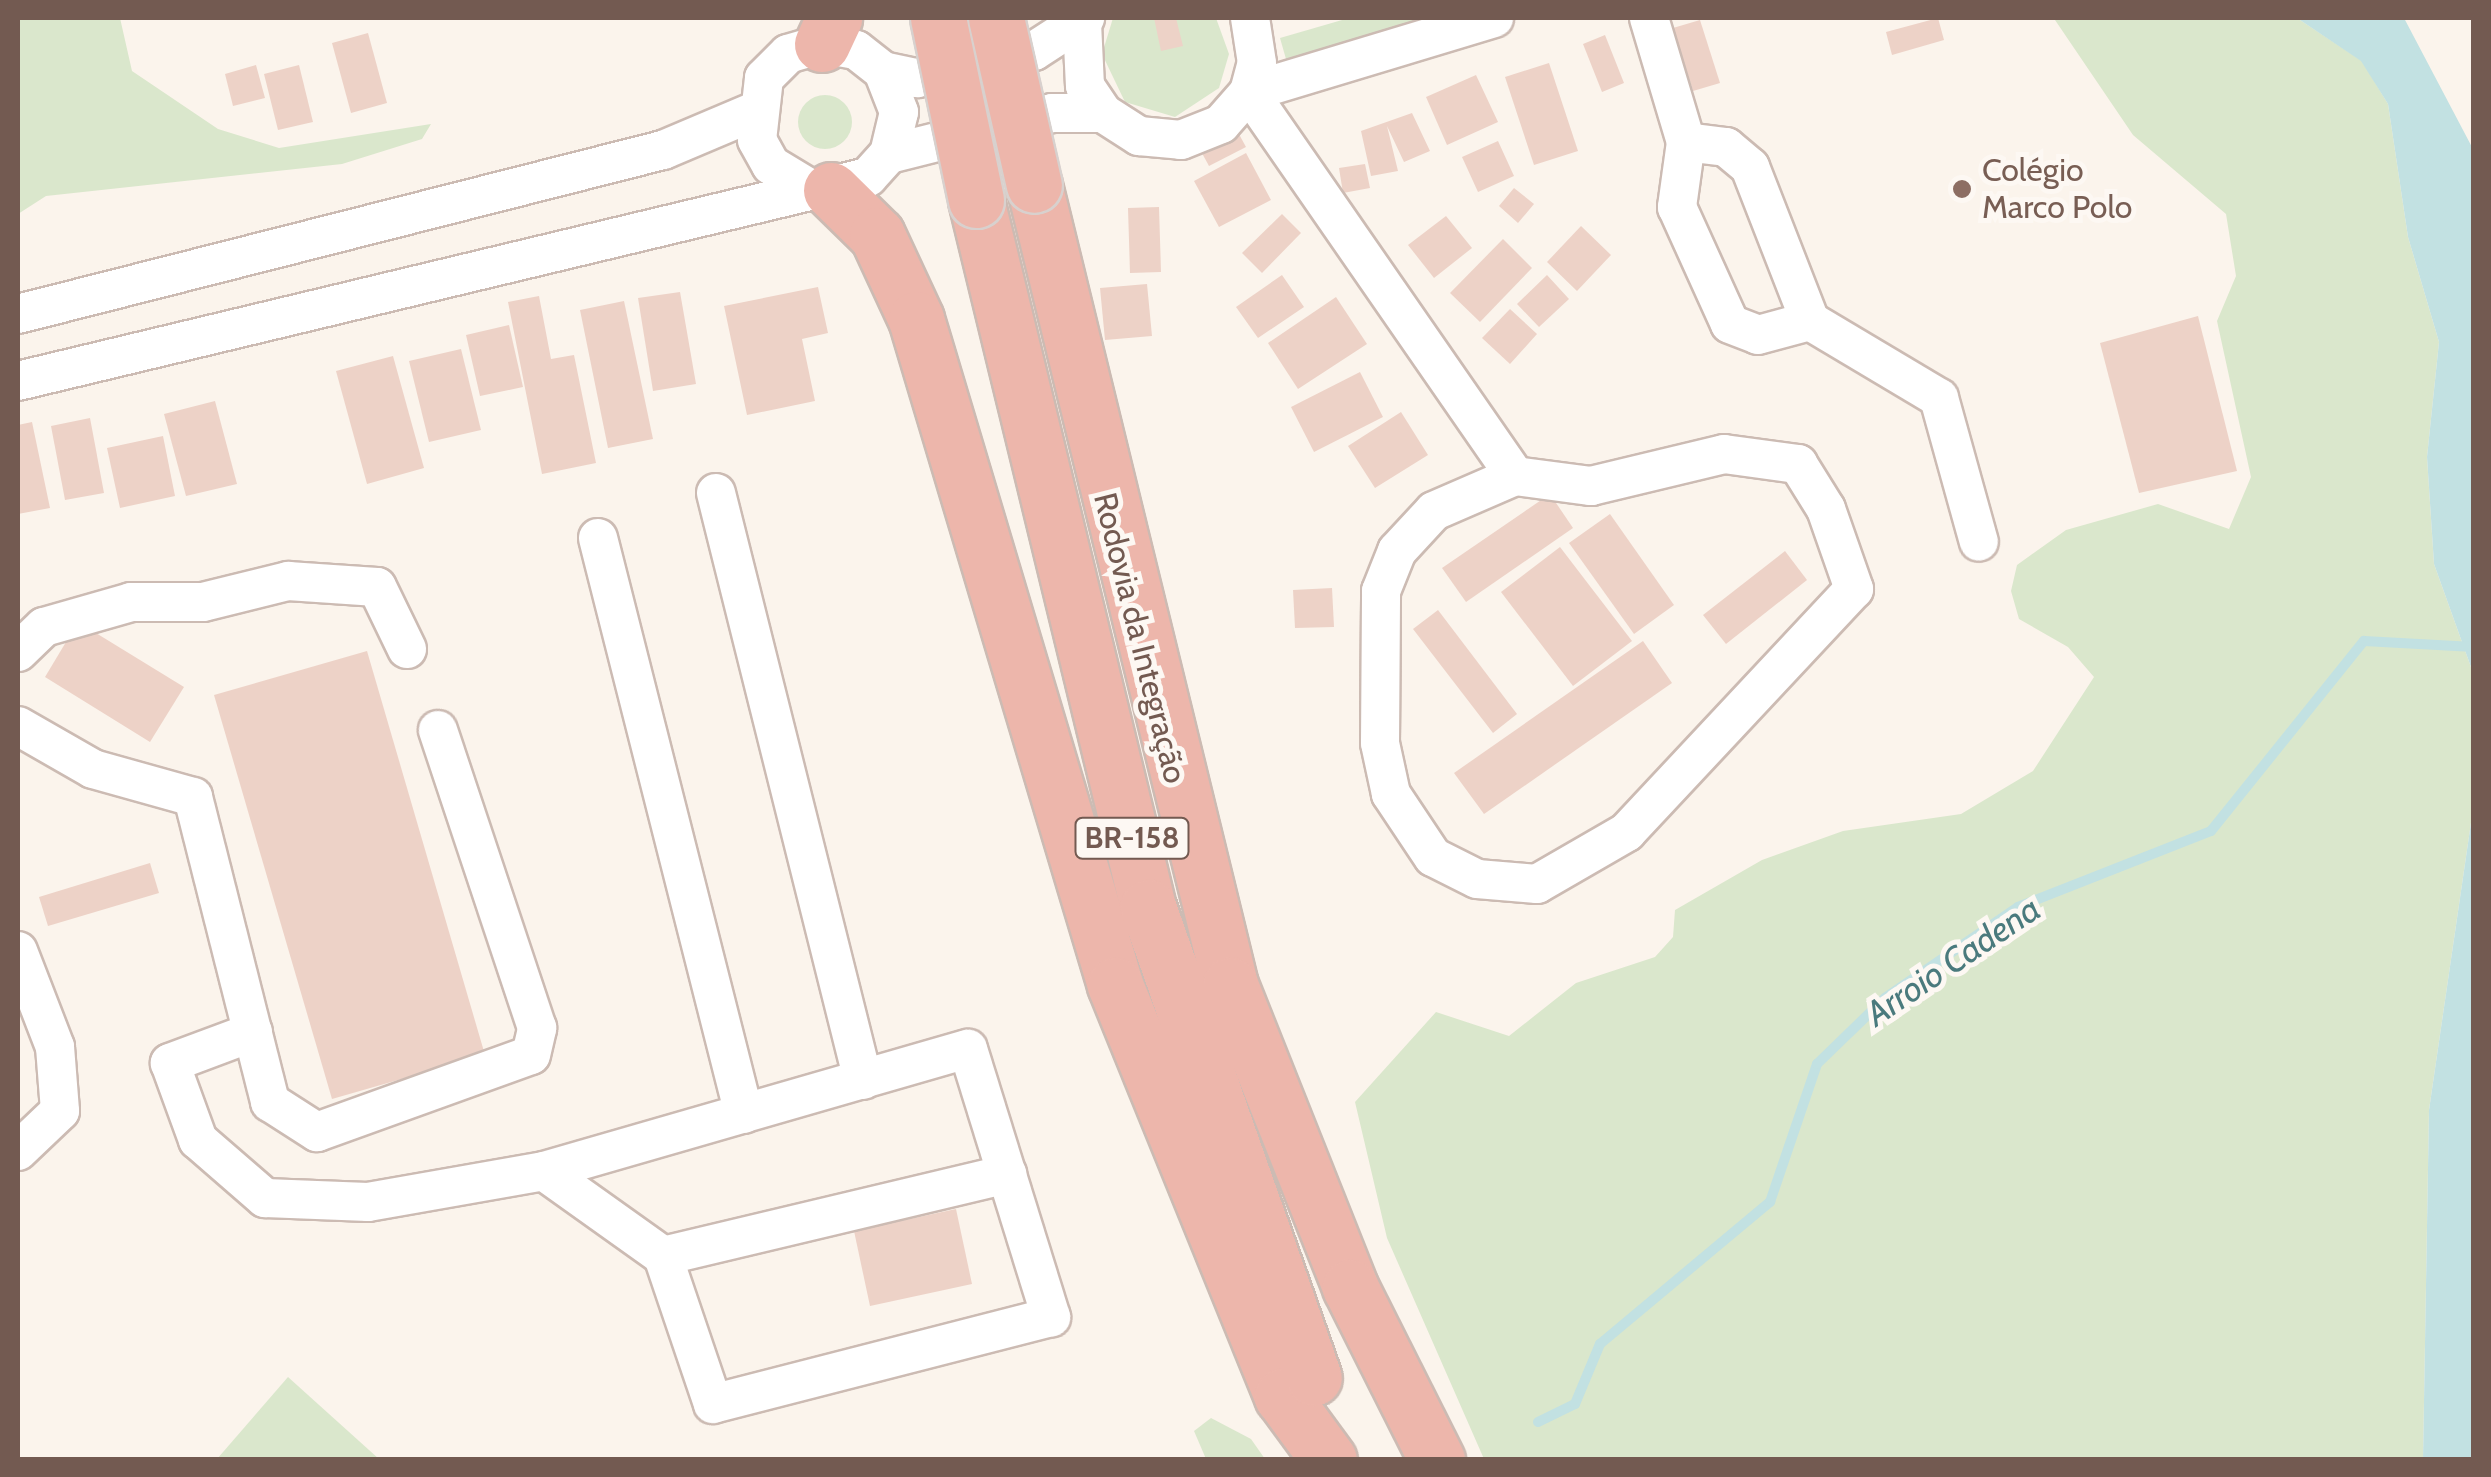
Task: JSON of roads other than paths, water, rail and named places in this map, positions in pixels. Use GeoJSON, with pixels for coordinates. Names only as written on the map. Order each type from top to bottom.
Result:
{"type":"FeatureCollection","features":[{"type":"Feature","properties":{"kind":"highway","name":"Rodovia da Integração"},"geometry":{"type":"LineString","coordinates":[[938,18],[976,200],[1148,907],[1346,1460]]}},
{"type":"Feature","properties":{"kind":"highway","name":"Rodovia da Integração"},"geometry":{"type":"LineString","coordinates":[[996,18],[1230,984],[1350,1288],[1436,1460]]}},
{"type":"Feature","properties":{"kind":"highway"},"geometry":{"type":"LineString","coordinates":[[820,189],[877,235],[916,320],[1115,986],[1282,1396],[1329,1460]]}},
{"type":"Feature","properties":{"kind":"street"},"geometry":{"type":"LineString","coordinates":[[1084,20],[1084,86],[1103,114],[1138,136],[1181,140],[1221,124],[1249,92],[1257,63],[1250,18]]}},
{"type":"Feature","properties":{"kind":"street"},"geometry":{"type":"LineString","coordinates":[[1249,92],[1494,18]]}},
{"type":"Feature","properties":{"kind":"street"},"geometry":{"type":"LineString","coordinates":[[1649,18],[1686,142],[1678,207],[1730,324],[1758,335],[1810,321]]}},
{"type":"Feature","properties":{"kind":"street"},"geometry":{"type":"LineString","coordinates":[[820,189],[771,165],[753,112],[764,78],[788,54],[828,31],[884,72],[917,78],[1034,51],[1084,20]]}},
{"type":"Feature","properties":{"kind":"street"},"geometry":{"type":"LineString","coordinates":[[18,382],[868,177],[890,154],[899,112],[884,72]]}},
{"type":"Feature","properties":{"kind":"street"},"geometry":{"type":"LineString","coordinates":[[1249,92],[1515,476],[1591,486],[1724,454],[1798,464],[1826,509],[1854,589],[1627,832],[1538,884],[1477,879],[1433,857],[1392,794],[1380,743],[1381,591],[1397,551],[1434,511],[1515,476]]}},
{"type":"Feature","properties":{"kind":"street"},"geometry":{"type":"LineString","coordinates":[[18,314],[664,150],[753,112]]}},
{"type":"Feature","properties":{"kind":"street"},"geometry":{"type":"LineString","coordinates":[[890,154],[1052,113],[1103,114]]}},
{"type":"Feature","properties":{"kind":"street"},"geometry":{"type":"LineString","coordinates":[[1686,142],[1726,147],[1750,167],[1810,321],[1924,381],[1939,398],[1979,542]]}},
{"type":"Feature","properties":{"kind":"street"},"geometry":{"type":"LineString","coordinates":[[716,493],[863,1080]]}},
{"type":"Feature","properties":{"kind":"street"},"geometry":{"type":"LineString","coordinates":[[598,538],[744,1114]]}},
{"type":"Feature","properties":{"kind":"street"},"geometry":{"type":"LineString","coordinates":[[18,652],[44,627],[132,602],[203,602],[288,581],[377,587],[407,649]]}},
{"type":"Feature","properties":{"kind":"street"},"geometry":{"type":"LineString","coordinates":[[18,726],[93,768],[193,797],[270,1102],[318,1132],[532,1055],[537,1028],[438,730]]}},
{"type":"Feature","properties":{"kind":"street"},"geometry":{"type":"LineString","coordinates":[[18,951],[55,1047],[60,1110],[18,1150]]}},
{"type":"Feature","properties":{"kind":"street"},"geometry":{"type":"LineString","coordinates":[[253,1032],[170,1063],[198,1140],[265,1198],[368,1202],[544,1171],[968,1050],[1051,1317],[713,1404],[664,1256],[544,1171]]}},
{"type":"Feature","properties":{"kind":"street"},"geometry":{"type":"LineString","coordinates":[[664,1256],[1006,1174]]}},
{"type":"Feature","properties":{"kind":"water"},"geometry":{"type":"Polygon","coordinates":[[[2297,18],[2404,18],[2473,149],[2473,733],[2472,670],[2434,564],[2427,457],[2439,342],[2408,237],[2388,104],[2361,61],[2297,18]]]}},
{"type":"Feature","properties":{"kind":"water"},"geometry":{"type":"Polygon","coordinates":[[[2473,809],[2473,1459],[2423,1459],[2429,1110],[2473,809]]]}},
{"type":"Feature","properties":{"kind":"waterway","name":"Arroio Cadena"},"geometry":{"type":"LineString","coordinates":[[1538,1422],[1575,1404],[1600,1344],[1770,1202],[1817,1064],[1885,998],[2018,907],[2211,831],[2364,641],[2474,647]]}},
{"type":"Feature","properties":{"kind":"place","name":"Colégio Marco Polo"},"geometry":{"type":"Point","coordinates":[1962,189]}}]}
